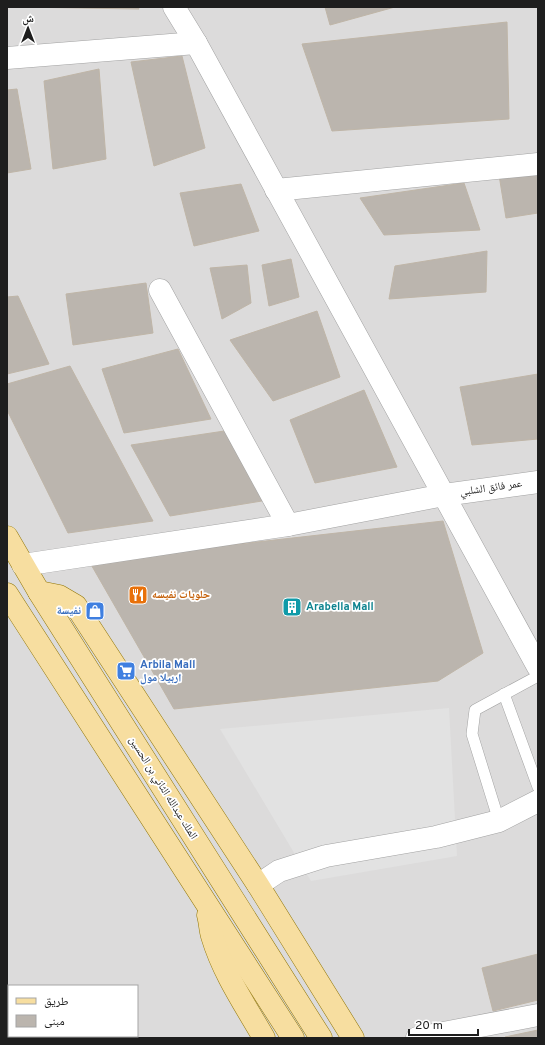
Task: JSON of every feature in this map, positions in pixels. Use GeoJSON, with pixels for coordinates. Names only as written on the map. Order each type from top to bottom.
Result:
{"type":"FeatureCollection","features":[{"type":"Feature","properties":{"kind":"main road","name":"الملك عبدالله الثاني بن الحسين"},"geometry":{"type":"LineString","coordinates":[[7,537],[39,592],[322,1038]]}},
{"type":"Feature","properties":{"kind":"main road"},"geometry":{"type":"LineString","coordinates":[[39,592],[59,596],[76,606],[258,886],[353,1038]]}},
{"type":"Feature","properties":{"kind":"main road"},"geometry":{"type":"LineString","coordinates":[[7,594],[294,1038]]}},
{"type":"Feature","properties":{"kind":"main road"},"geometry":{"type":"LineString","coordinates":[[205,900],[212,936],[220,958],[235,988],[264,1038]]}},
{"type":"Feature","properties":{"kind":"street"},"geometry":{"type":"LineString","coordinates":[[174,7],[196,43],[538,667]]}},
{"type":"Feature","properties":{"kind":"street"},"geometry":{"type":"LineString","coordinates":[[7,58],[196,43]]}},
{"type":"Feature","properties":{"kind":"street"},"geometry":{"type":"LineString","coordinates":[[276,190],[538,164]]}},
{"type":"Feature","properties":{"kind":"street"},"geometry":{"type":"LineString","coordinates":[[160,290],[288,525]]}},
{"type":"Feature","properties":{"kind":"street","name":"عمر فائق الشلبي"},"geometry":{"type":"LineString","coordinates":[[23,565],[288,525],[444,495],[538,482]]}},
{"type":"Feature","properties":{"kind":"street"},"geometry":{"type":"LineString","coordinates":[[258,886],[279,871],[326,856],[436,837],[499,821],[538,802]]}},
{"type":"Feature","properties":{"kind":"street"},"geometry":{"type":"LineString","coordinates":[[417,1038],[538,1015]]}},
{"type":"Feature","properties":{"kind":"lane"},"geometry":{"type":"LineString","coordinates":[[499,821],[472,734],[475,710],[538,676]]}},
{"type":"Feature","properties":{"kind":"lane"},"geometry":{"type":"LineString","coordinates":[[504,694],[538,787]]}},
{"type":"Feature","properties":{"kind":"shaded area"},"geometry":{"type":"Polygon","coordinates":[[[7,7],[538,7],[538,1038],[7,1038],[7,7]]]}},
{"type":"Feature","properties":{"kind":"shaded area"},"geometry":{"type":"Polygon","coordinates":[[[449,708],[457,856],[311,881],[220,729],[449,708]]]}},
{"type":"Feature","properties":{"kind":"building"},"geometry":{"type":"Polygon","coordinates":[[[18,7],[138,7],[139,9],[18,7]]]}},
{"type":"Feature","properties":{"kind":"building"},"geometry":{"type":"Polygon","coordinates":[[[325,7],[395,7],[330,25],[325,7]]]}},
{"type":"Feature","properties":{"kind":"building"},"geometry":{"type":"Polygon","coordinates":[[[507,22],[509,119],[332,131],[302,44],[507,22]]]}},
{"type":"Feature","properties":{"kind":"building"},"geometry":{"type":"Polygon","coordinates":[[[182,56],[205,148],[154,166],[131,62],[182,56]]]}},
{"type":"Feature","properties":{"kind":"building"},"geometry":{"type":"Polygon","coordinates":[[[99,69],[106,159],[53,169],[44,81],[99,69]]]}},
{"type":"Feature","properties":{"kind":"building"},"geometry":{"type":"Polygon","coordinates":[[[17,89],[31,169],[7,173],[7,90],[17,89]]]}},
{"type":"Feature","properties":{"kind":"building"},"geometry":{"type":"Polygon","coordinates":[[[499,175],[538,175],[538,213],[506,218],[499,175]]]}},
{"type":"Feature","properties":{"kind":"building"},"geometry":{"type":"Polygon","coordinates":[[[464,183],[480,230],[384,235],[360,198],[464,183]]]}},
{"type":"Feature","properties":{"kind":"building"},"geometry":{"type":"Polygon","coordinates":[[[241,184],[259,231],[194,246],[180,193],[241,184]]]}},
{"type":"Feature","properties":{"kind":"building"},"geometry":{"type":"Polygon","coordinates":[[[487,251],[486,292],[389,299],[395,266],[487,251]]]}},
{"type":"Feature","properties":{"kind":"building"},"geometry":{"type":"Polygon","coordinates":[[[291,259],[299,297],[269,306],[262,265],[291,259]]]}},
{"type":"Feature","properties":{"kind":"building"},"geometry":{"type":"Polygon","coordinates":[[[247,265],[251,303],[222,319],[210,268],[247,265]]]}},
{"type":"Feature","properties":{"kind":"building"},"geometry":{"type":"Polygon","coordinates":[[[146,283],[153,333],[73,345],[66,294],[146,283]]]}},
{"type":"Feature","properties":{"kind":"building"},"geometry":{"type":"Polygon","coordinates":[[[18,296],[49,364],[7,374],[7,297],[18,296]]]}},
{"type":"Feature","properties":{"kind":"building"},"geometry":{"type":"Polygon","coordinates":[[[317,311],[340,377],[273,401],[230,340],[317,311]]]}},
{"type":"Feature","properties":{"kind":"building"},"geometry":{"type":"Polygon","coordinates":[[[178,349],[211,419],[124,433],[102,369],[178,349]]]}},
{"type":"Feature","properties":{"kind":"building"},"geometry":{"type":"Polygon","coordinates":[[[70,366],[153,521],[68,533],[7,410],[7,384],[70,366]]]}},
{"type":"Feature","properties":{"kind":"building"},"geometry":{"type":"Polygon","coordinates":[[[538,374],[538,439],[472,445],[460,387],[538,374]]]}},
{"type":"Feature","properties":{"kind":"building"},"geometry":{"type":"Polygon","coordinates":[[[364,390],[397,467],[315,483],[290,420],[364,390]]]}},
{"type":"Feature","properties":{"kind":"building"},"geometry":{"type":"Polygon","coordinates":[[[231,430],[268,500],[170,516],[131,445],[231,430]]]}},
{"type":"Feature","properties":{"kind":"building","name":"Arabella Mall"},"geometry":{"type":"Polygon","coordinates":[[[443,521],[483,653],[438,681],[174,709],[89,561],[443,521]]]}},
{"type":"Feature","properties":{"kind":"building"},"geometry":{"type":"Polygon","coordinates":[[[538,954],[538,1000],[493,1011],[482,968],[538,954]]]}},
{"type":"Feature","properties":{"kind":"building"},"geometry":{"type":"Polygon","coordinates":[[[538,1030],[538,1038],[505,1038],[505,1037],[538,1030]]]}},
{"type":"Feature","properties":{"kind":"place","name":"حلويات نفيسه"},"geometry":{"type":"Point","coordinates":[138,595]}},
{"type":"Feature","properties":{"kind":"place","name":"Arabella Mall"},"geometry":{"type":"Point","coordinates":[292,607]}},
{"type":"Feature","properties":{"kind":"place","name":"نفيسة"},"geometry":{"type":"Point","coordinates":[95,611]}},
{"type":"Feature","properties":{"kind":"place","name":"Arbila Mall اربيلا مول"},"geometry":{"type":"Point","coordinates":[126,671]}}]}
